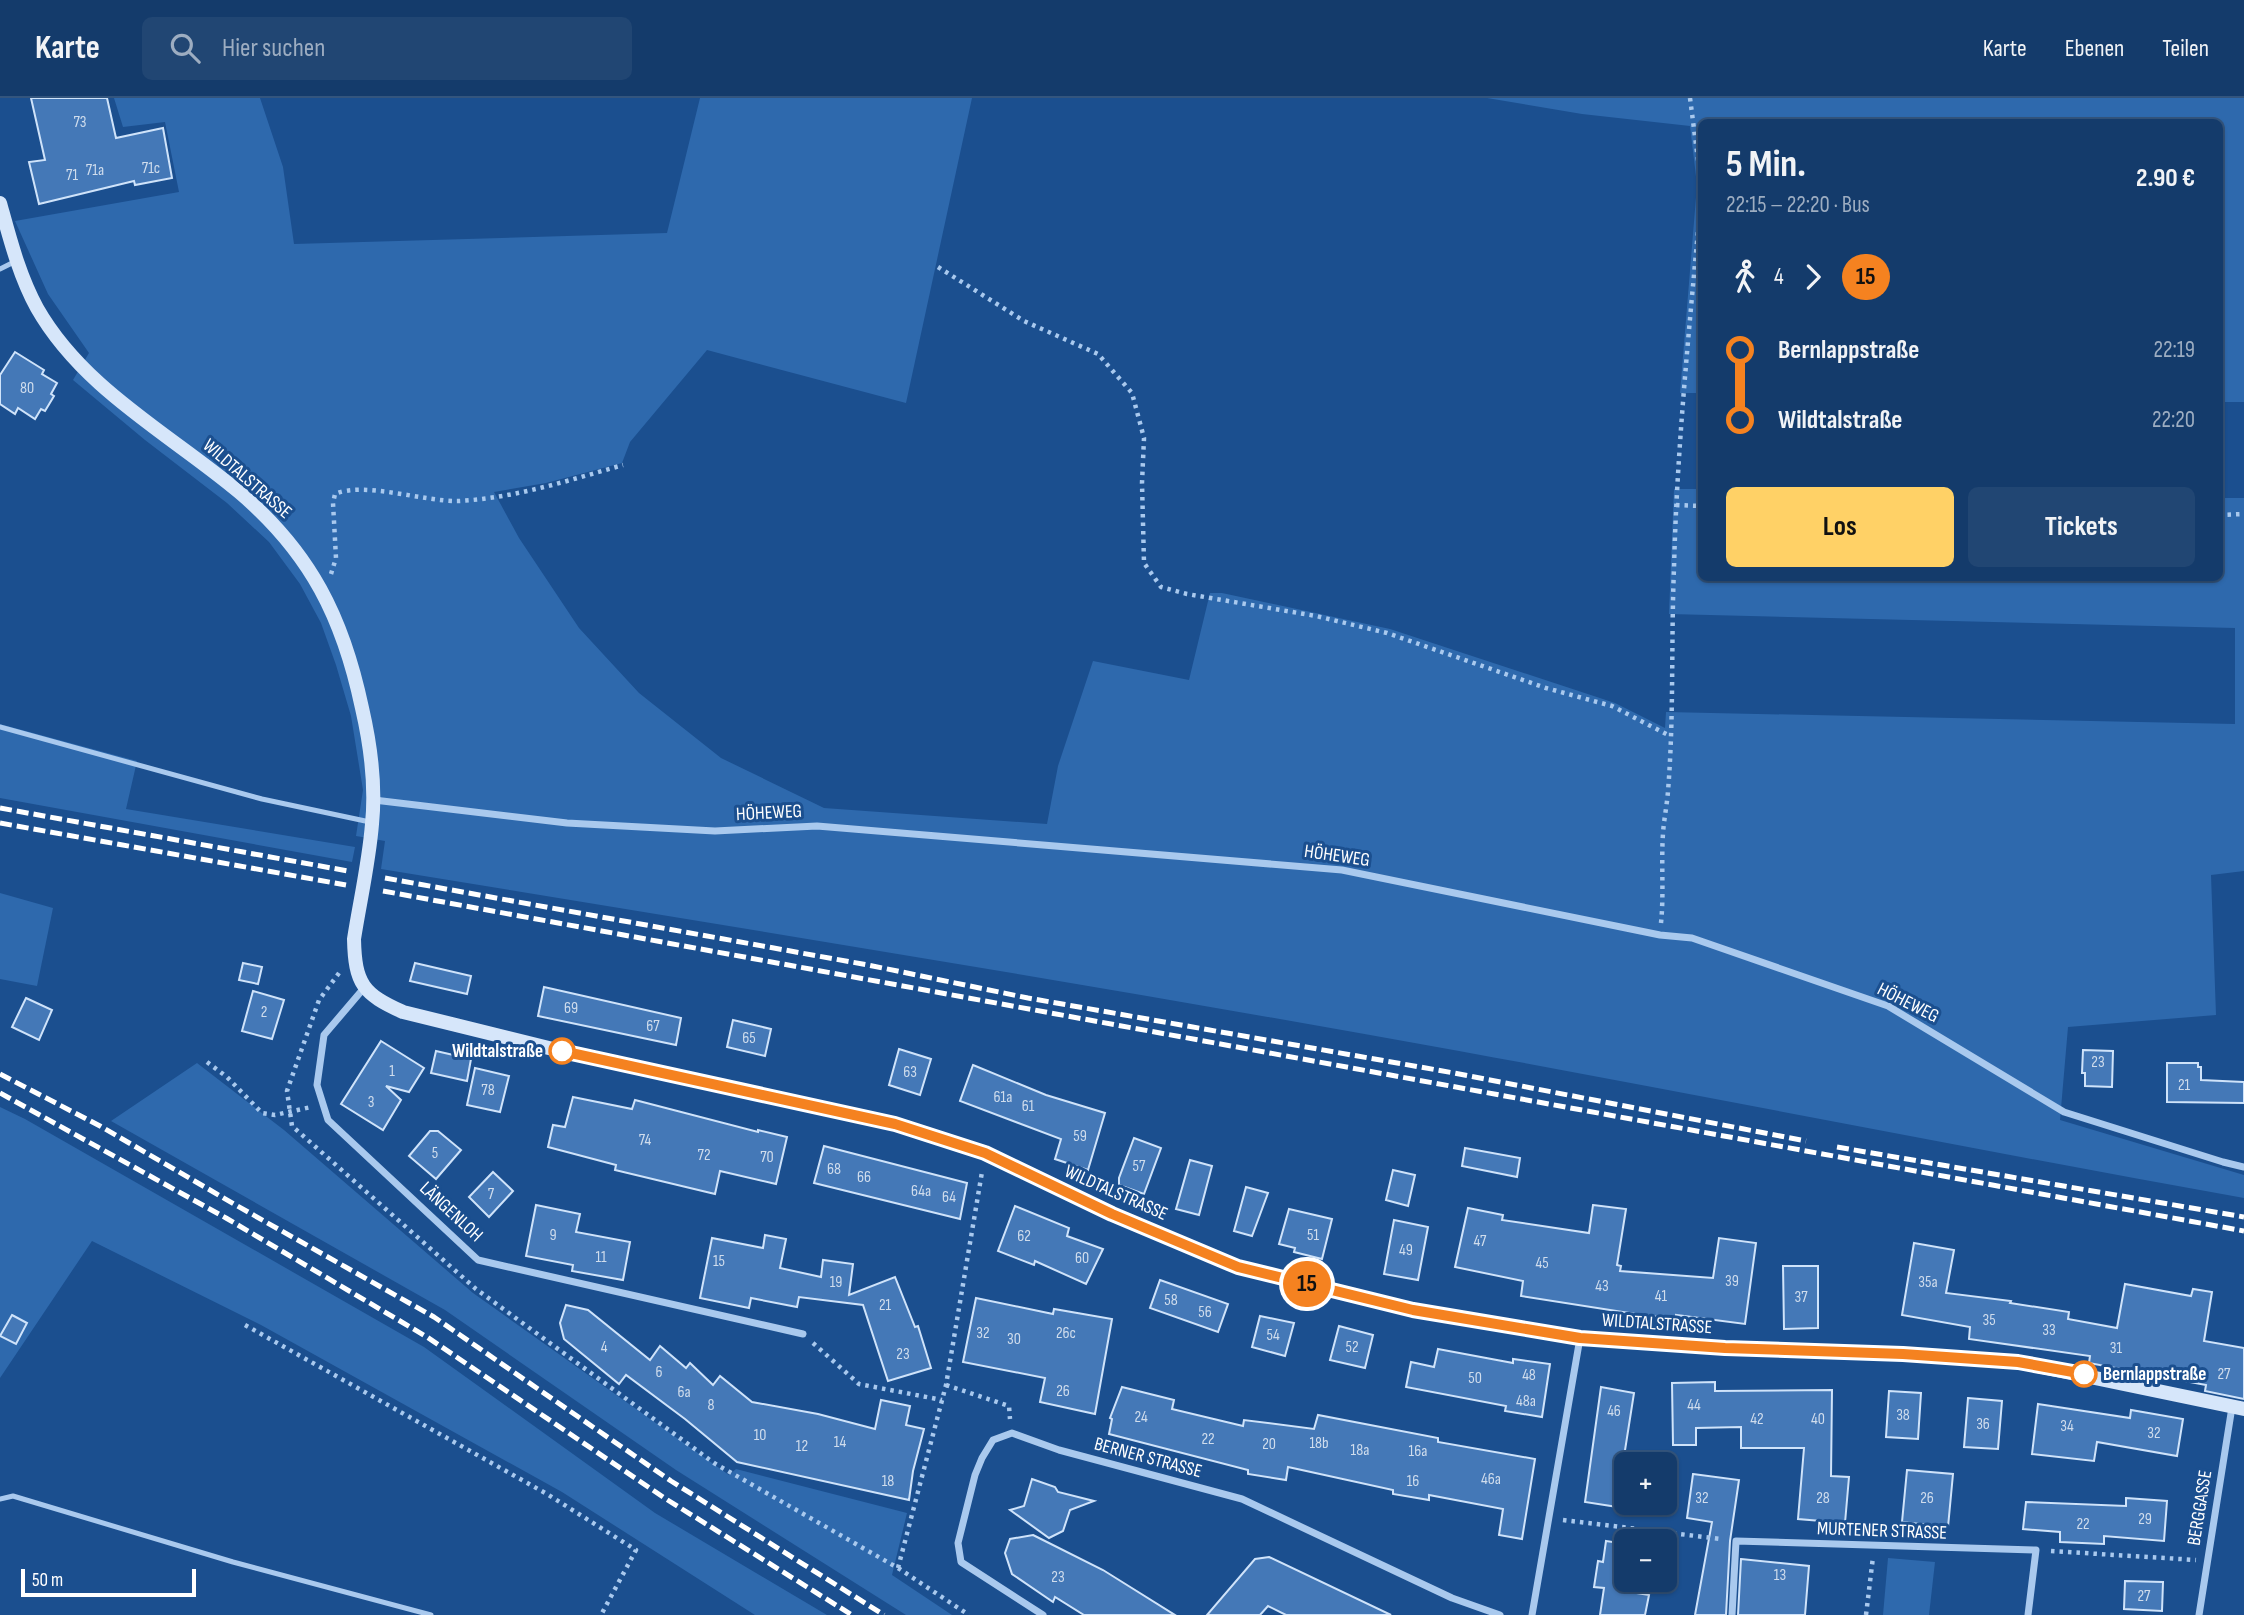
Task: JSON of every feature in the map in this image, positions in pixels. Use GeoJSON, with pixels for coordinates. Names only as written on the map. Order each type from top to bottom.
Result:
{"type":"FeatureCollection","features":[{"type":"Feature","properties":{"kind":"street","name":"WILDTALSTRASSE"},"geometry":{"type":"LineString","coordinates":[[0,203],[16,260],[38,309],[81,366],[129,408],[239,492],[273,524],[301,558],[325,595],[342,632],[355,672],[373,767],[373,823],[354,939],[356,969],[363,988],[382,1002],[403,1012],[561,1051],[895,1124],[985,1153],[1112,1214],[1238,1267],[1413,1310],[1580,1338],[2018,1362],[2238,1407]]}},
{"type":"Feature","properties":{"kind":"street","name":"HÖHEWEG"},"geometry":{"type":"LineString","coordinates":[[374,800],[567,823],[715,831],[817,826],[1342,870],[1660,935],[1692,938],[1888,1006],[2064,1112],[2244,1167]]}},
{"type":"Feature","properties":{"kind":"street"},"geometry":{"type":"LineString","coordinates":[[322,1105],[317,1084],[324,1035],[363,988]]}},
{"type":"Feature","properties":{"kind":"street","name":"LÄNGENLOH"},"geometry":{"type":"LineString","coordinates":[[322,1105],[328,1120],[478,1260],[803,1334]]}},
{"type":"Feature","properties":{"kind":"street"},"geometry":{"type":"LineString","coordinates":[[1532,1615],[1580,1338]]}},
{"type":"Feature","properties":{"kind":"street","name":"BERGGASSE"},"geometry":{"type":"LineString","coordinates":[[2199,1615],[2238,1407]]}},
{"type":"Feature","properties":{"kind":"street"},"geometry":{"type":"LineString","coordinates":[[1012,1433],[993,1440],[982,1458],[975,1475],[958,1543],[959,1552],[961,1562],[1043,1615]]}},
{"type":"Feature","properties":{"kind":"street","name":"BERNER STRASSE"},"geometry":{"type":"LineString","coordinates":[[1012,1433],[1059,1450],[1242,1499],[1452,1598],[1500,1615]]}},
{"type":"Feature","properties":{"kind":"street"},"geometry":{"type":"LineString","coordinates":[[1732,1615],[1736,1541]]}},
{"type":"Feature","properties":{"kind":"street","name":"MURTENER STRASSE"},"geometry":{"type":"LineString","coordinates":[[1736,1541],[2036,1550]]}},
{"type":"Feature","properties":{"kind":"street"},"geometry":{"type":"LineString","coordinates":[[2028,1615],[2036,1550]]}},
{"type":"Feature","properties":{"kind":"lane"},"geometry":{"type":"LineString","coordinates":[[0,269],[16,260]]}},
{"type":"Feature","properties":{"kind":"lane"},"geometry":{"type":"LineString","coordinates":[[0,727],[262,799],[373,823]]}},
{"type":"Feature","properties":{"kind":"lane"},"geometry":{"type":"LineString","coordinates":[[0,1499],[13,1496],[233,1562],[431,1615]]}},
{"type":"Feature","properties":{"kind":"path"},"geometry":{"type":"LineString","coordinates":[[1690,98],[1698,160]]}},
{"type":"Feature","properties":{"kind":"path"},"geometry":{"type":"LineString","coordinates":[[1660,935],[1664,901],[1662,862],[1670,736],[1676,505],[1681,416],[1698,231]]}},
{"type":"Feature","properties":{"kind":"path"},"geometry":{"type":"LineString","coordinates":[[938,267],[1024,321],[1098,354],[1132,393],[1144,438],[1144,563],[1161,587],[1316,616],[1387,633],[1546,688],[1612,706],[1670,736]]}},
{"type":"Feature","properties":{"kind":"path"},"geometry":{"type":"LineString","coordinates":[[325,595],[336,558],[333,503],[335,494],[363,490],[455,501],[484,499],[558,484],[623,465]]}},
{"type":"Feature","properties":{"kind":"path"},"geometry":{"type":"LineString","coordinates":[[1676,505],[1698,506]]}},
{"type":"Feature","properties":{"kind":"path"},"geometry":{"type":"LineString","coordinates":[[2223,515],[2244,514]]}},
{"type":"Feature","properties":{"kind":"path"},"geometry":{"type":"LineString","coordinates":[[207,1062],[227,1077],[262,1113],[275,1115],[322,1105]]}},
{"type":"Feature","properties":{"kind":"path"},"geometry":{"type":"LineString","coordinates":[[898,1567],[946,1385],[985,1153]]}},
{"type":"Feature","properties":{"kind":"path"},"geometry":{"type":"LineString","coordinates":[[476,1289],[714,1463],[898,1567],[969,1615]]}},
{"type":"Feature","properties":{"kind":"path"},"geometry":{"type":"LineString","coordinates":[[245,1325],[547,1494],[636,1550],[601,1615]]}},
{"type":"Feature","properties":{"kind":"path"},"geometry":{"type":"LineString","coordinates":[[803,1334],[859,1384],[942,1400]]}},
{"type":"Feature","properties":{"kind":"path"},"geometry":{"type":"LineString","coordinates":[[946,1385],[1009,1406],[1012,1433]]}},
{"type":"Feature","properties":{"kind":"path"},"geometry":{"type":"LineString","coordinates":[[1548,1518],[1736,1541]]}},
{"type":"Feature","properties":{"kind":"path"},"geometry":{"type":"LineString","coordinates":[[1866,1615],[1874,1547]]}},
{"type":"Feature","properties":{"kind":"path"},"geometry":{"type":"LineString","coordinates":[[2036,1550],[2208,1560]]}},
{"type":"Feature","properties":{"kind":"shaded area"},"geometry":{"type":"Polygon","coordinates":[[[114,98],[260,98],[283,167],[294,244],[667,233],[700,98],[972,98],[906,403],[707,350],[630,442],[622,463],[546,483],[494,492],[519,538],[579,628],[639,693],[721,758],[824,808],[1047,824],[1058,766],[1093,661],[1189,680],[1210,593],[1222,593],[1390,629],[1615,703],[1665,728],[1666,712],[2235,724],[2235,628],[1669,614],[1674,489],[1698,489],[1698,581],[2223,581],[2223,498],[2244,498],[2244,871],[2211,875],[2216,1015],[2068,1027],[2060,1120],[2244,1175],[2244,1198],[1325,1027],[381,869],[385,841],[356,836],[363,790],[351,716],[321,623],[300,584],[269,542],[227,503],[73,380],[89,353],[48,294],[15,221],[179,192],[165,122],[123,127],[114,98]]]}},
{"type":"Feature","properties":{"kind":"shaded area"},"geometry":{"type":"Polygon","coordinates":[[[1487,98],[2244,98],[2244,402],[2223,402],[2223,119],[1698,119],[1698,393],[1680,393],[1697,185],[1690,126],[1582,114],[1487,98]]]}},
{"type":"Feature","properties":{"kind":"shaded area"},"geometry":{"type":"Polygon","coordinates":[[[0,724],[137,761],[126,809],[355,847],[352,862],[0,798],[0,724]]]}},
{"type":"Feature","properties":{"kind":"shaded area"},"geometry":{"type":"Polygon","coordinates":[[[0,893],[53,908],[37,986],[0,979],[0,893]]]}},
{"type":"Feature","properties":{"kind":"shaded area"},"geometry":{"type":"Polygon","coordinates":[[[197,1063],[284,1130],[473,1293],[729,1475],[736,1469],[907,1513],[892,1575],[952,1615],[906,1615],[676,1470],[445,1310],[111,1121],[197,1063]]]}},
{"type":"Feature","properties":{"kind":"shaded area"},"geometry":{"type":"Polygon","coordinates":[[[0,1107],[424,1347],[655,1513],[827,1615],[755,1615],[562,1492],[261,1325],[92,1241],[0,1378],[0,1107]]]}},
{"type":"Feature","properties":{"kind":"shaded area"},"geometry":{"type":"Polygon","coordinates":[[[1888,1558],[1935,1562],[1929,1615],[1883,1615],[1888,1558]]]}},
{"type":"Feature","properties":{"kind":"building"},"geometry":{"type":"Polygon","coordinates":[[[31,98],[107,98],[116,138],[163,128],[172,178],[135,185],[134,181],[39,204],[29,162],[45,160],[31,98]]]}},
{"type":"Feature","properties":{"kind":"building"},"geometry":{"type":"Polygon","coordinates":[[[15,352],[44,370],[42,374],[57,383],[51,394],[54,396],[45,411],[41,409],[35,419],[18,408],[15,414],[0,404],[0,375],[15,352]]]}},
{"type":"Feature","properties":{"kind":"building"},"geometry":{"type":"Polygon","coordinates":[[[243,963],[262,967],[258,984],[239,980],[243,963]]]}},
{"type":"Feature","properties":{"kind":"building"},"geometry":{"type":"Polygon","coordinates":[[[415,963],[471,976],[467,994],[410,981],[415,963]]]}},
{"type":"Feature","properties":{"kind":"building"},"geometry":{"type":"Polygon","coordinates":[[[544,987],[681,1018],[676,1045],[538,1016],[544,987]]]}},
{"type":"Feature","properties":{"kind":"building"},"geometry":{"type":"Polygon","coordinates":[[[253,991],[284,1000],[272,1039],[242,1031],[253,991]]]}},
{"type":"Feature","properties":{"kind":"building"},"geometry":{"type":"Polygon","coordinates":[[[26,998],[52,1010],[39,1040],[12,1027],[26,998]]]}},
{"type":"Feature","properties":{"kind":"building"},"geometry":{"type":"Polygon","coordinates":[[[733,1020],[771,1029],[765,1056],[727,1047],[733,1020]]]}},
{"type":"Feature","properties":{"kind":"building"},"geometry":{"type":"Polygon","coordinates":[[[381,1041],[424,1068],[409,1092],[386,1086],[401,1100],[383,1130],[341,1104],[381,1041]]]}},
{"type":"Feature","properties":{"kind":"building"},"geometry":{"type":"Polygon","coordinates":[[[899,1049],[931,1059],[920,1095],[889,1085],[899,1049]]]}},
{"type":"Feature","properties":{"kind":"building"},"geometry":{"type":"Polygon","coordinates":[[[2083,1050],[2113,1051],[2112,1087],[2085,1086],[2085,1073],[2082,1073],[2083,1050]]]}},
{"type":"Feature","properties":{"kind":"building"},"geometry":{"type":"Polygon","coordinates":[[[436,1051],[471,1059],[467,1081],[431,1073],[436,1051]]]}},
{"type":"Feature","properties":{"kind":"building"},"geometry":{"type":"Polygon","coordinates":[[[2167,1063],[2198,1063],[2198,1067],[2201,1067],[2201,1080],[2244,1082],[2244,1103],[2167,1102],[2167,1063]]]}},
{"type":"Feature","properties":{"kind":"building"},"geometry":{"type":"Polygon","coordinates":[[[973,1065],[1046,1095],[1105,1113],[1088,1170],[1055,1159],[1061,1139],[960,1101],[973,1065]]]}},
{"type":"Feature","properties":{"kind":"building"},"geometry":{"type":"Polygon","coordinates":[[[475,1068],[509,1076],[500,1112],[467,1105],[475,1068]]]}},
{"type":"Feature","properties":{"kind":"building"},"geometry":{"type":"Polygon","coordinates":[[[573,1097],[632,1109],[635,1100],[787,1137],[776,1184],[720,1171],[715,1194],[615,1170],[616,1165],[548,1147],[553,1125],[565,1127],[573,1097]]]}},
{"type":"Feature","properties":{"kind":"building"},"geometry":{"type":"Polygon","coordinates":[[[430,1131],[438,1131],[461,1150],[436,1179],[409,1156],[430,1131]]]}},
{"type":"Feature","properties":{"kind":"building"},"geometry":{"type":"Polygon","coordinates":[[[1134,1138],[1161,1148],[1144,1194],[1119,1185],[1119,1178],[1134,1138]]]}},
{"type":"Feature","properties":{"kind":"building"},"geometry":{"type":"Polygon","coordinates":[[[824,1146],[967,1183],[960,1219],[814,1183],[824,1146]]]}},
{"type":"Feature","properties":{"kind":"building"},"geometry":{"type":"Polygon","coordinates":[[[1465,1148],[1520,1158],[1517,1177],[1462,1166],[1465,1148]]]}},
{"type":"Feature","properties":{"kind":"building"},"geometry":{"type":"Polygon","coordinates":[[[1190,1160],[1212,1166],[1199,1215],[1176,1209],[1190,1160]]]}},
{"type":"Feature","properties":{"kind":"building"},"geometry":{"type":"Polygon","coordinates":[[[1393,1170],[1415,1175],[1408,1206],[1386,1200],[1393,1170]]]}},
{"type":"Feature","properties":{"kind":"building"},"geometry":{"type":"Polygon","coordinates":[[[493,1172],[513,1191],[489,1217],[469,1197],[493,1172]]]}},
{"type":"Feature","properties":{"kind":"building"},"geometry":{"type":"Polygon","coordinates":[[[1246,1187],[1268,1193],[1252,1236],[1234,1231],[1246,1187]]]}},
{"type":"Feature","properties":{"kind":"building"},"geometry":{"type":"Polygon","coordinates":[[[536,1205],[580,1214],[576,1232],[630,1242],[623,1280],[572,1271],[573,1265],[526,1256],[536,1205]]]}},
{"type":"Feature","properties":{"kind":"building"},"geometry":{"type":"Polygon","coordinates":[[[1593,1205],[1626,1209],[1617,1265],[1621,1266],[1620,1271],[1713,1278],[1719,1238],[1756,1243],[1745,1324],[1676,1315],[1676,1319],[1642,1315],[1521,1296],[1523,1281],[1455,1267],[1468,1208],[1503,1215],[1502,1220],[1589,1233],[1593,1205]]]}},
{"type":"Feature","properties":{"kind":"building"},"geometry":{"type":"Polygon","coordinates":[[[1015,1206],[1069,1228],[1067,1236],[1103,1249],[1086,1284],[1035,1261],[1034,1265],[998,1251],[1015,1206]]]}},
{"type":"Feature","properties":{"kind":"building"},"geometry":{"type":"Polygon","coordinates":[[[1289,1209],[1332,1219],[1322,1259],[1294,1252],[1295,1248],[1279,1244],[1289,1209]]]}},
{"type":"Feature","properties":{"kind":"building"},"geometry":{"type":"Polygon","coordinates":[[[1394,1220],[1428,1227],[1418,1280],[1384,1274],[1394,1220]]]}},
{"type":"Feature","properties":{"kind":"building"},"geometry":{"type":"Polygon","coordinates":[[[765,1235],[786,1239],[780,1268],[821,1277],[823,1260],[853,1264],[849,1295],[895,1277],[915,1327],[918,1326],[931,1368],[888,1381],[863,1305],[799,1297],[797,1307],[751,1298],[749,1308],[700,1298],[712,1238],[763,1248],[765,1235]]]}},
{"type":"Feature","properties":{"kind":"building"},"geometry":{"type":"Polygon","coordinates":[[[1914,1243],[1954,1250],[1946,1293],[2069,1312],[2068,1319],[2117,1328],[2125,1284],[2191,1296],[2193,1289],[2212,1292],[2204,1341],[2244,1348],[2244,1399],[2205,1391],[2206,1385],[2089,1363],[2090,1356],[1969,1339],[1970,1327],[1902,1315],[1914,1243]]]}},
{"type":"Feature","properties":{"kind":"building"},"geometry":{"type":"Polygon","coordinates":[[[1783,1266],[1818,1266],[1818,1328],[1784,1329],[1783,1266]]]}},
{"type":"Feature","properties":{"kind":"building"},"geometry":{"type":"Polygon","coordinates":[[[1160,1280],[1228,1304],[1218,1332],[1150,1308],[1160,1280]]]}},
{"type":"Feature","properties":{"kind":"building"},"geometry":{"type":"Polygon","coordinates":[[[976,1298],[1053,1314],[1054,1309],[1112,1319],[1095,1414],[1040,1402],[1045,1378],[963,1362],[976,1298]]]}},
{"type":"Feature","properties":{"kind":"building"},"geometry":{"type":"Polygon","coordinates":[[[566,1305],[588,1310],[650,1360],[660,1346],[686,1368],[690,1363],[713,1385],[720,1376],[752,1402],[818,1414],[875,1429],[881,1400],[910,1406],[906,1425],[924,1429],[909,1500],[737,1462],[626,1375],[619,1384],[564,1339],[560,1323],[566,1305]]]}},
{"type":"Feature","properties":{"kind":"building"},"geometry":{"type":"Polygon","coordinates":[[[12,1315],[27,1323],[16,1344],[0,1336],[12,1315]]]}},
{"type":"Feature","properties":{"kind":"building"},"geometry":{"type":"Polygon","coordinates":[[[1260,1316],[1294,1323],[1285,1356],[1252,1347],[1260,1316]]]}},
{"type":"Feature","properties":{"kind":"building"},"geometry":{"type":"Polygon","coordinates":[[[1339,1326],[1373,1335],[1365,1368],[1330,1360],[1339,1326]]]}},
{"type":"Feature","properties":{"kind":"building"},"geometry":{"type":"Polygon","coordinates":[[[1438,1349],[1513,1363],[1513,1359],[1550,1364],[1542,1417],[1505,1411],[1506,1406],[1406,1387],[1411,1362],[1434,1367],[1438,1349]]]}},
{"type":"Feature","properties":{"kind":"building"},"geometry":{"type":"Polygon","coordinates":[[[1715,1382],[1715,1391],[1832,1390],[1831,1476],[1849,1477],[1845,1523],[1798,1519],[1804,1448],[1741,1448],[1741,1427],[1696,1428],[1696,1445],[1673,1445],[1672,1383],[1715,1382]]]}},
{"type":"Feature","properties":{"kind":"building"},"geometry":{"type":"Polygon","coordinates":[[[1122,1387],[1174,1400],[1172,1409],[1243,1426],[1244,1420],[1314,1429],[1318,1415],[1438,1438],[1438,1442],[1535,1459],[1522,1539],[1499,1535],[1503,1509],[1429,1495],[1429,1500],[1393,1494],[1393,1490],[1288,1467],[1286,1480],[1248,1474],[1248,1470],[1109,1434],[1110,1418],[1122,1387]]]}},
{"type":"Feature","properties":{"kind":"building"},"geometry":{"type":"Polygon","coordinates":[[[1601,1387],[1634,1393],[1625,1452],[1614,1452],[1614,1506],[1585,1502],[1601,1387]]]}},
{"type":"Feature","properties":{"kind":"building"},"geometry":{"type":"Polygon","coordinates":[[[1889,1391],[1921,1393],[1918,1439],[1886,1437],[1889,1391]]]}},
{"type":"Feature","properties":{"kind":"building"},"geometry":{"type":"Polygon","coordinates":[[[1968,1398],[2002,1401],[1998,1449],[1964,1447],[1968,1398]]]}},
{"type":"Feature","properties":{"kind":"building"},"geometry":{"type":"Polygon","coordinates":[[[2038,1404],[2130,1418],[2131,1410],[2183,1419],[2177,1456],[2097,1442],[2094,1461],[2032,1454],[2038,1404]]]}},
{"type":"Feature","properties":{"kind":"building"},"geometry":{"type":"Polygon","coordinates":[[[1907,1470],[1953,1474],[1948,1527],[1902,1522],[1907,1470]]]}},
{"type":"Feature","properties":{"kind":"building"},"geometry":{"type":"Polygon","coordinates":[[[1693,1474],[1739,1480],[1730,1541],[1726,1615],[1695,1615],[1712,1522],[1687,1518],[1693,1474]]]}},
{"type":"Feature","properties":{"kind":"building"},"geometry":{"type":"Polygon","coordinates":[[[1032,1479],[1055,1487],[1058,1492],[1094,1501],[1070,1510],[1063,1531],[1049,1538],[1010,1510],[1024,1506],[1032,1479]]]}},
{"type":"Feature","properties":{"kind":"building"},"geometry":{"type":"Polygon","coordinates":[[[2126,1498],[2167,1501],[2164,1541],[2104,1536],[2104,1544],[2060,1542],[2060,1532],[2023,1529],[2026,1502],[2126,1506],[2126,1498]]]}},
{"type":"Feature","properties":{"kind":"building"},"geometry":{"type":"Polygon","coordinates":[[[1033,1535],[1103,1570],[1175,1615],[1084,1615],[1055,1597],[1053,1602],[1012,1574],[1005,1553],[1010,1539],[1033,1535]]]}},
{"type":"Feature","properties":{"kind":"building"},"geometry":{"type":"Polygon","coordinates":[[[1606,1541],[1614,1542],[1614,1592],[1649,1595],[1645,1615],[1600,1615],[1604,1588],[1594,1587],[1598,1561],[1603,1562],[1606,1541]]]}},
{"type":"Feature","properties":{"kind":"building"},"geometry":{"type":"Polygon","coordinates":[[[1269,1557],[1391,1615],[1286,1615],[1268,1606],[1260,1615],[1207,1615],[1255,1559],[1269,1557]]]}},
{"type":"Feature","properties":{"kind":"building"},"geometry":{"type":"Polygon","coordinates":[[[1741,1559],[1809,1566],[1805,1615],[1738,1615],[1741,1559]]]}},
{"type":"Feature","properties":{"kind":"building"},"geometry":{"type":"Polygon","coordinates":[[[2125,1581],[2163,1582],[2162,1611],[2124,1609],[2125,1581]]]}},
{"type":"Feature","properties":{"kind":"railway"},"geometry":{"type":"LineString","coordinates":[[0,808],[348,871]]}},
{"type":"Feature","properties":{"kind":"railway"},"geometry":{"type":"LineString","coordinates":[[0,823],[346,885]]}},
{"type":"Feature","properties":{"kind":"railway"},"geometry":{"type":"LineString","coordinates":[[385,878],[868,965],[1028,998],[1454,1073],[1806,1141]]}},
{"type":"Feature","properties":{"kind":"railway"},"geometry":{"type":"LineString","coordinates":[[383,891],[2244,1231]]}},
{"type":"Feature","properties":{"kind":"railway"},"geometry":{"type":"LineString","coordinates":[[0,1074],[100,1126],[434,1317],[671,1481],[884,1615]]}},
{"type":"Feature","properties":{"kind":"railway"},"geometry":{"type":"LineString","coordinates":[[0,1093],[226,1218],[427,1337],[666,1499],[852,1615]]}},
{"type":"Feature","properties":{"kind":"railway"},"geometry":{"type":"LineString","coordinates":[[1837,1147],[2244,1217]]}},
{"type":"Feature","properties":{"kind":"bus line","name":"15"},"geometry":{"type":"LineString","coordinates":[[562,1051],[895,1124],[985,1153],[1112,1214],[1238,1267],[1413,1310],[1580,1338],[2018,1362],[2084,1374]]}},
{"type":"Feature","properties":{"kind":"place","name":"Wildtalstraße"},"geometry":{"type":"Point","coordinates":[562,1051]}},
{"type":"Feature","properties":{"kind":"place","name":"Bernlappstraße"},"geometry":{"type":"Point","coordinates":[2084,1374]}}]}
